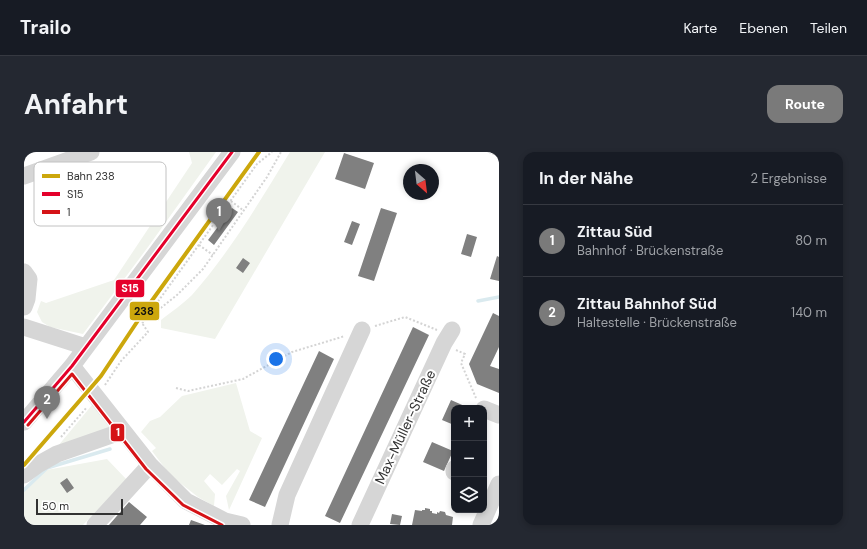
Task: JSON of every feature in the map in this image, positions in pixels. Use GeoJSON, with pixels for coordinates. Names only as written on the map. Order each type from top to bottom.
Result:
{"type":"FeatureCollection","features":[{"type":"Feature","properties":{"kind":"street"},"geometry":{"type":"LineString","coordinates":[[63,162],[91,152]]}},
{"type":"Feature","properties":{"kind":"street"},"geometry":{"type":"LineString","coordinates":[[24,422],[72,366],[232,152]]}},
{"type":"Feature","properties":{"kind":"street"},"geometry":{"type":"LineString","coordinates":[[24,176],[34,172]]}},
{"type":"Feature","properties":{"kind":"street"},"geometry":{"type":"LineString","coordinates":[[24,272],[29,278],[27,299],[24,307]]}},
{"type":"Feature","properties":{"kind":"street"},"geometry":{"type":"LineString","coordinates":[[24,327],[86,347]]}},
{"type":"Feature","properties":{"kind":"street"},"geometry":{"type":"LineString","coordinates":[[280,525],[287,496],[362,330]]}},
{"type":"Feature","properties":{"kind":"street","name":"Max-Müller-Straße"},"geometry":{"type":"LineString","coordinates":[[360,525],[448,336]]}},
{"type":"Feature","properties":{"kind":"street"},"geometry":{"type":"LineString","coordinates":[[72,366],[150,465],[186,501],[226,520],[242,525]]}},
{"type":"Feature","properties":{"kind":"street"},"geometry":{"type":"LineString","coordinates":[[487,410],[499,415]]}},
{"type":"Feature","properties":{"kind":"street"},"geometry":{"type":"LineString","coordinates":[[24,475],[39,464],[57,454],[123,431]]}},
{"type":"Feature","properties":{"kind":"street"},"geometry":{"type":"LineString","coordinates":[[95,525],[150,465]]}},
{"type":"Feature","properties":{"kind":"street"},"geometry":{"type":"LineString","coordinates":[[484,515],[499,484]]}},
{"type":"Feature","properties":{"kind":"path"},"geometry":{"type":"LineString","coordinates":[[142,323],[257,164],[272,152]]}},
{"type":"Feature","properties":{"kind":"path"},"geometry":{"type":"LineString","coordinates":[[142,323],[178,295],[203,269],[267,178],[281,152]]}},
{"type":"Feature","properties":{"kind":"path"},"geometry":{"type":"LineString","coordinates":[[489,152],[499,156]]}},
{"type":"Feature","properties":{"kind":"path"},"geometry":{"type":"LineString","coordinates":[[231,200],[244,211]]}},
{"type":"Feature","properties":{"kind":"path"},"geometry":{"type":"LineString","coordinates":[[199,245],[213,255]]}},
{"type":"Feature","properties":{"kind":"path"},"geometry":{"type":"LineString","coordinates":[[176,388],[188,391],[244,379],[292,352],[405,317],[448,336],[465,354],[461,363],[480,405]]}},
{"type":"Feature","properties":{"kind":"path"},"geometry":{"type":"LineString","coordinates":[[59,440],[97,397],[121,361],[148,332],[142,323]]}},
{"type":"Feature","properties":{"kind":"shaded area"},"geometry":{"type":"Polygon","coordinates":[[[189,152],[216,152],[166,222],[166,202],[192,163],[189,152]]]}},
{"type":"Feature","properties":{"kind":"shaded area"},"geometry":{"type":"Polygon","coordinates":[[[290,152],[325,152],[215,339],[161,328],[161,320],[192,295],[232,244],[290,152]]]}},
{"type":"Feature","properties":{"kind":"shaded area"},"geometry":{"type":"Polygon","coordinates":[[[150,226],[163,226],[83,334],[50,327],[42,322],[37,312],[41,301],[46,303],[114,280],[150,226]]]}},
{"type":"Feature","properties":{"kind":"shaded area"},"geometry":{"type":"Polygon","coordinates":[[[236,383],[250,431],[262,438],[229,510],[226,496],[240,471],[237,469],[222,485],[210,474],[204,481],[215,494],[214,506],[198,497],[170,475],[152,451],[156,448],[141,432],[150,421],[160,417],[182,396],[236,383]]]}},
{"type":"Feature","properties":{"kind":"shaded area"},"geometry":{"type":"Polygon","coordinates":[[[92,405],[110,428],[53,452],[92,405]]]}},
{"type":"Feature","properties":{"kind":"shaded area"},"geometry":{"type":"Polygon","coordinates":[[[107,459],[127,480],[83,525],[24,525],[24,491],[41,471],[107,459]]]}},
{"type":"Feature","properties":{"kind":"building"},"geometry":{"type":"Polygon","coordinates":[[[344,153],[374,163],[365,189],[335,179],[344,153]]]}},
{"type":"Feature","properties":{"kind":"building"},"geometry":{"type":"Polygon","coordinates":[[[232,208],[238,212],[214,245],[208,240],[232,208]]]}},
{"type":"Feature","properties":{"kind":"building"},"geometry":{"type":"Polygon","coordinates":[[[381,208],[397,213],[374,281],[358,276],[381,208]]]}},
{"type":"Feature","properties":{"kind":"building"},"geometry":{"type":"Polygon","coordinates":[[[352,221],[360,224],[352,245],[344,242],[352,221]]]}},
{"type":"Feature","properties":{"kind":"building"},"geometry":{"type":"Polygon","coordinates":[[[467,234],[477,237],[471,257],[461,254],[467,234]]]}},
{"type":"Feature","properties":{"kind":"building"},"geometry":{"type":"Polygon","coordinates":[[[497,256],[499,257],[499,281],[490,279],[497,256]]]}},
{"type":"Feature","properties":{"kind":"building"},"geometry":{"type":"Polygon","coordinates":[[[243,258],[250,263],[243,273],[236,268],[243,258]]]}},
{"type":"Feature","properties":{"kind":"building"},"geometry":{"type":"Polygon","coordinates":[[[493,313],[499,316],[499,347],[490,366],[499,369],[499,393],[477,384],[469,364],[493,313]]]}},
{"type":"Feature","properties":{"kind":"building"},"geometry":{"type":"Polygon","coordinates":[[[413,327],[429,335],[340,523],[325,516],[413,327]]]}},
{"type":"Feature","properties":{"kind":"building"},"geometry":{"type":"Polygon","coordinates":[[[319,351],[334,359],[265,507],[249,500],[319,351]]]}},
{"type":"Feature","properties":{"kind":"building"},"geometry":{"type":"Polygon","coordinates":[[[451,400],[462,405],[451,405],[451,424],[442,420],[451,400]]]}},
{"type":"Feature","properties":{"kind":"building"},"geometry":{"type":"Polygon","coordinates":[[[432,442],[451,450],[451,455],[444,471],[423,462],[432,442]]]}},
{"type":"Feature","properties":{"kind":"building"},"geometry":{"type":"Polygon","coordinates":[[[67,478],[74,488],[67,493],[60,483],[67,478]]]}},
{"type":"Feature","properties":{"kind":"building"},"geometry":{"type":"Polygon","coordinates":[[[129,502],[147,517],[140,525],[109,525],[129,502]]]}},
{"type":"Feature","properties":{"kind":"building"},"geometry":{"type":"Polygon","coordinates":[[[425,508],[430,509],[432,513],[437,514],[437,512],[439,513],[440,511],[453,517],[452,525],[412,525],[415,510],[422,511],[425,510],[425,508]]]}},
{"type":"Feature","properties":{"kind":"building"},"geometry":{"type":"Polygon","coordinates":[[[392,514],[402,516],[400,525],[390,524],[392,514]]]}},
{"type":"Feature","properties":{"kind":"building"},"geometry":{"type":"Polygon","coordinates":[[[191,520],[205,525],[189,525],[191,520]]]}},
{"type":"Feature","properties":{"kind":"waterway"},"geometry":{"type":"LineString","coordinates":[[478,301],[499,297]]}},
{"type":"Feature","properties":{"kind":"waterway"},"geometry":{"type":"LineString","coordinates":[[24,490],[47,468],[110,449]]}},
{"type":"Feature","properties":{"kind":"rail line","name":"238"},"geometry":{"type":"LineString","coordinates":[[24,465],[101,376],[143,313],[259,152]]}},
{"type":"Feature","properties":{"kind":"transit line","name":"S15"},"geometry":{"type":"LineString","coordinates":[[24,422],[72,366],[232,152]]}},
{"type":"Feature","properties":{"kind":"transit line","name":"1"},"geometry":{"type":"LineString","coordinates":[[28,425],[72,374],[146,469],[183,505],[222,525]]}},
{"type":"Feature","properties":{"kind":"place","name":"Zittau Süd"},"geometry":{"type":"Point","coordinates":[219,231]}},
{"type":"Feature","properties":{"kind":"place","name":"Zittau Bahnhof Süd"},"geometry":{"type":"Point","coordinates":[47,419]}}]}
